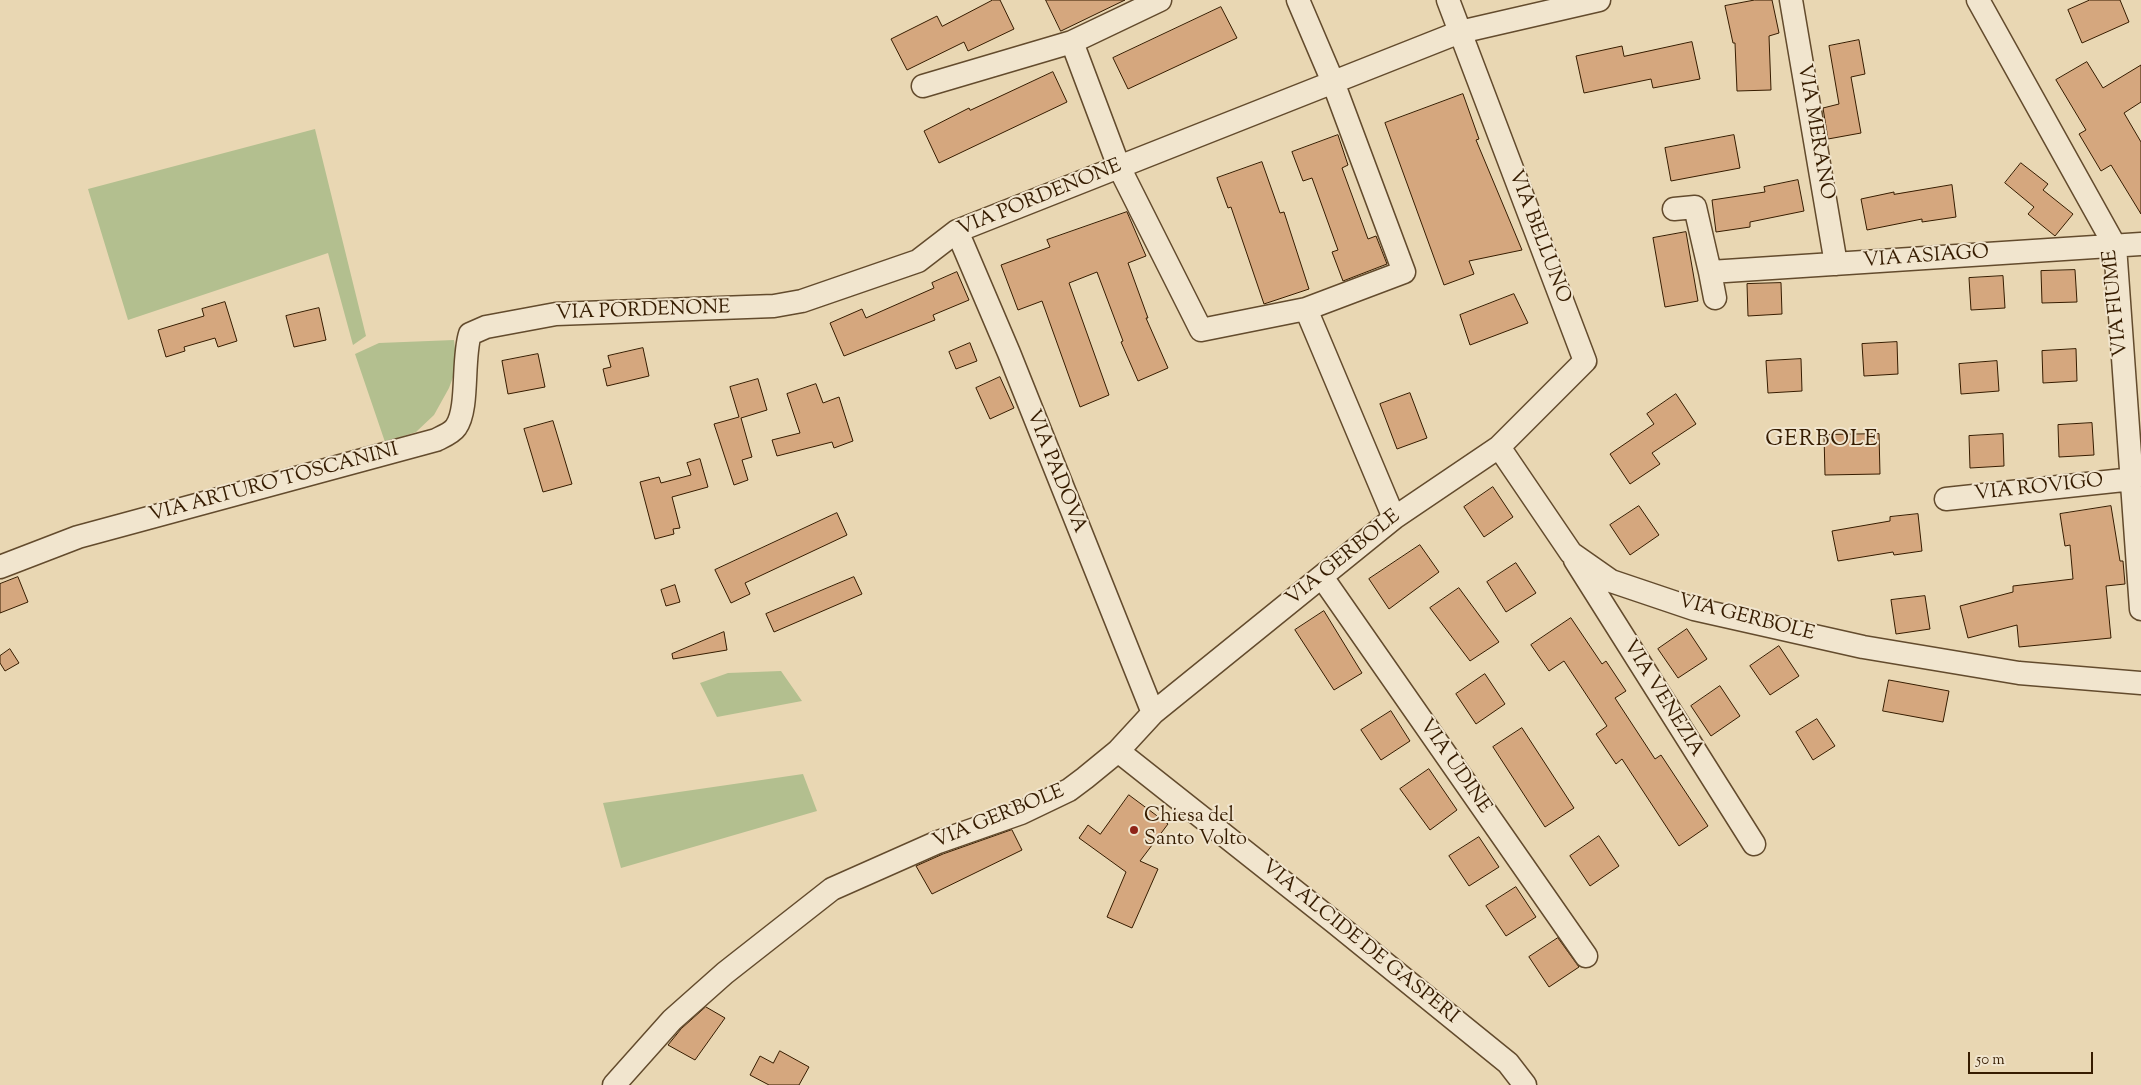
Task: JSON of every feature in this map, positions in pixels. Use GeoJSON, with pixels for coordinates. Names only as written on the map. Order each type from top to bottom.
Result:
{"type":"FeatureCollection","features":[{"type":"Feature","properties":{"kind":"street"},"geometry":{"type":"LineString","coordinates":[[923,86],[1072,42],[1160,0]]}},
{"type":"Feature","properties":{"kind":"street"},"geometry":{"type":"LineString","coordinates":[[1072,42],[1119,166],[1201,330],[1306,309],[1404,272],[1333,82],[1298,0]]}},
{"type":"Feature","properties":{"kind":"street","name":"VIA BELLUNO"},"geometry":{"type":"LineString","coordinates":[[1448,0],[1585,361],[1499,446]]}},
{"type":"Feature","properties":{"kind":"street","name":"VIA PORDENONE"},"geometry":{"type":"LineString","coordinates":[[470,334],[486,327],[556,314],[774,306],[793,302],[918,262],[957,231],[1460,32],[1599,0]]}},
{"type":"Feature","properties":{"kind":"street","name":"VIA MERANO"},"geometry":{"type":"LineString","coordinates":[[1791,0],[1836,264]]}},
{"type":"Feature","properties":{"kind":"street","name":"VIA FIUME"},"geometry":{"type":"LineString","coordinates":[[1978,0],[2114,246],[2133,479],[2141,609]]}},
{"type":"Feature","properties":{"kind":"street"},"geometry":{"type":"LineString","coordinates":[[1674,209],[1695,207],[1715,298]]}},
{"type":"Feature","properties":{"kind":"street","name":"VIA PADOVA"},"geometry":{"type":"LineString","coordinates":[[957,231],[1009,354],[1153,713]]}},
{"type":"Feature","properties":{"kind":"street","name":"VIA ASIAGO"},"geometry":{"type":"LineString","coordinates":[[1710,272],[2141,244]]}},
{"type":"Feature","properties":{"kind":"street"},"geometry":{"type":"LineString","coordinates":[[1306,309],[1394,518]]}},
{"type":"Feature","properties":{"kind":"street","name":"VIA ARTURO TOSCANINI"},"geometry":{"type":"LineString","coordinates":[[0,567],[78,536],[436,440],[456,428],[462,411],[466,348],[470,334]]}},
{"type":"Feature","properties":{"kind":"street","name":"VIA GERBOLE"},"geometry":{"type":"LineString","coordinates":[[614,1085],[672,1020],[725,973],[832,889],[938,842],[1021,813],[1068,790],[1118,751],[1153,713],[1394,518],[1499,446],[1571,553],[1611,581],[1694,609],[1862,648],[2019,673],[2141,683]]}},
{"type":"Feature","properties":{"kind":"street","name":"VIA ROVIGO"},"geometry":{"type":"LineString","coordinates":[[1946,499],[2133,479]]}},
{"type":"Feature","properties":{"kind":"street","name":"VIA VENEZIA"},"geometry":{"type":"LineString","coordinates":[[1571,553],[1754,844]]}},
{"type":"Feature","properties":{"kind":"street","name":"VIA UDINE"},"geometry":{"type":"LineString","coordinates":[[1322,577],[1586,956]]}},
{"type":"Feature","properties":{"kind":"street","name":"VIA ALCIDE DE GASPERI"},"geometry":{"type":"LineString","coordinates":[[1118,751],[1334,922],[1500,1057],[1525,1085]]}},
{"type":"Feature","properties":{"kind":"green space"},"geometry":{"type":"Polygon","coordinates":[[[315,129],[366,336],[353,345],[328,253],[128,320],[88,189],[315,129]]]}},
{"type":"Feature","properties":{"kind":"green space"},"geometry":{"type":"Polygon","coordinates":[[[454,340],[457,366],[449,388],[434,415],[416,432],[385,442],[355,354],[379,343],[454,340]]]}},
{"type":"Feature","properties":{"kind":"green space"},"geometry":{"type":"Polygon","coordinates":[[[781,671],[802,701],[717,717],[700,683],[728,673],[781,671]]]}},
{"type":"Feature","properties":{"kind":"green space"},"geometry":{"type":"Polygon","coordinates":[[[803,774],[817,811],[621,868],[603,803],[803,774]]]}},
{"type":"Feature","properties":{"kind":"building"},"geometry":{"type":"Polygon","coordinates":[[[993,0],[1000,0],[1014,29],[968,51],[964,42],[907,70],[891,39],[937,16],[942,26],[993,0]]]}},
{"type":"Feature","properties":{"kind":"building"},"geometry":{"type":"Polygon","coordinates":[[[1046,0],[1125,0],[1061,31],[1046,0]]]}},
{"type":"Feature","properties":{"kind":"building"},"geometry":{"type":"Polygon","coordinates":[[[1755,0],[1772,0],[1779,33],[1769,36],[1771,90],[1737,91],[1735,43],[1733,43],[1725,6],[1755,0]]]}},
{"type":"Feature","properties":{"kind":"building"},"geometry":{"type":"Polygon","coordinates":[[[2090,0],[2120,0],[2129,22],[2082,43],[2068,10],[2090,0]]]}},
{"type":"Feature","properties":{"kind":"building"},"geometry":{"type":"Polygon","coordinates":[[[1221,7],[1237,38],[1128,89],[1113,58],[1221,7]]]}},
{"type":"Feature","properties":{"kind":"building"},"geometry":{"type":"Polygon","coordinates":[[[1859,40],[1865,74],[1851,77],[1861,133],[1828,139],[1823,108],[1839,104],[1829,46],[1859,40]]]}},
{"type":"Feature","properties":{"kind":"building"},"geometry":{"type":"Polygon","coordinates":[[[1692,42],[1700,79],[1653,88],[1651,79],[1584,93],[1576,56],[1622,46],[1624,56],[1692,42]]]}},
{"type":"Feature","properties":{"kind":"building"},"geometry":{"type":"Polygon","coordinates":[[[2087,62],[2103,88],[2141,65],[2141,102],[2124,113],[2141,142],[2141,214],[2111,165],[2101,171],[2079,134],[2086,130],[2056,80],[2087,62]]]}},
{"type":"Feature","properties":{"kind":"building"},"geometry":{"type":"Polygon","coordinates":[[[1053,72],[1067,102],[939,163],[924,131],[969,108],[970,110],[1053,72]]]}},
{"type":"Feature","properties":{"kind":"building"},"geometry":{"type":"Polygon","coordinates":[[[1463,94],[1479,139],[1476,140],[1522,250],[1469,261],[1474,274],[1444,285],[1385,123],[1463,94]]]}},
{"type":"Feature","properties":{"kind":"building"},"geometry":{"type":"Polygon","coordinates":[[[1338,135],[1348,165],[1342,168],[1368,239],[1376,236],[1387,264],[1343,281],[1332,252],[1338,250],[1312,178],[1303,181],[1292,152],[1338,135]]]}},
{"type":"Feature","properties":{"kind":"building"},"geometry":{"type":"Polygon","coordinates":[[[1734,135],[1740,168],[1671,181],[1665,148],[1734,135]]]}},
{"type":"Feature","properties":{"kind":"building"},"geometry":{"type":"Polygon","coordinates":[[[1262,162],[1280,213],[1284,212],[1309,289],[1264,304],[1231,207],[1228,208],[1217,178],[1262,162]]]}},
{"type":"Feature","properties":{"kind":"building"},"geometry":{"type":"Polygon","coordinates":[[[2021,163],[2048,184],[2043,190],[2073,214],[2055,236],[2028,214],[2034,207],[2005,183],[2021,163]]]}},
{"type":"Feature","properties":{"kind":"building"},"geometry":{"type":"Polygon","coordinates":[[[1798,180],[1804,211],[1750,222],[1750,227],[1716,232],[1712,200],[1765,192],[1764,187],[1798,180]]]}},
{"type":"Feature","properties":{"kind":"building"},"geometry":{"type":"Polygon","coordinates":[[[1952,185],[1956,217],[1922,222],[1922,219],[1867,230],[1861,199],[1894,192],[1894,194],[1952,185]]]}},
{"type":"Feature","properties":{"kind":"building"},"geometry":{"type":"Polygon","coordinates":[[[1127,212],[1146,256],[1128,263],[1148,318],[1146,318],[1168,368],[1138,381],[1121,342],[1123,341],[1097,272],[1069,283],[1109,395],[1080,407],[1042,301],[1018,310],[1001,265],[1050,247],[1047,240],[1127,212]]]}},
{"type":"Feature","properties":{"kind":"building"},"geometry":{"type":"Polygon","coordinates":[[[1686,232],[1698,301],[1665,307],[1653,238],[1686,232]]]}},
{"type":"Feature","properties":{"kind":"building"},"geometry":{"type":"Polygon","coordinates":[[[2075,270],[2077,302],[2042,303],[2041,271],[2075,270]]]}},
{"type":"Feature","properties":{"kind":"building"},"geometry":{"type":"Polygon","coordinates":[[[957,272],[969,300],[933,315],[935,320],[844,356],[830,323],[862,309],[866,318],[934,288],[932,283],[957,272]]]}},
{"type":"Feature","properties":{"kind":"building"},"geometry":{"type":"Polygon","coordinates":[[[2003,276],[2005,308],[1971,310],[1969,278],[2003,276]]]}},
{"type":"Feature","properties":{"kind":"building"},"geometry":{"type":"Polygon","coordinates":[[[1781,283],[1782,314],[1748,316],[1747,284],[1781,283]]]}},
{"type":"Feature","properties":{"kind":"building"},"geometry":{"type":"Polygon","coordinates":[[[1514,294],[1528,323],[1470,345],[1460,315],[1514,294]]]}},
{"type":"Feature","properties":{"kind":"building"},"geometry":{"type":"Polygon","coordinates":[[[225,302],[237,341],[218,347],[215,338],[184,347],[185,351],[166,357],[158,330],[204,316],[202,309],[225,302]]]}},
{"type":"Feature","properties":{"kind":"building"},"geometry":{"type":"Polygon","coordinates":[[[319,308],[326,340],[294,347],[286,316],[319,308]]]}},
{"type":"Feature","properties":{"kind":"building"},"geometry":{"type":"Polygon","coordinates":[[[1897,342],[1898,374],[1864,376],[1862,344],[1897,342]]]}},
{"type":"Feature","properties":{"kind":"building"},"geometry":{"type":"Polygon","coordinates":[[[970,343],[977,361],[956,369],[949,352],[970,343]]]}},
{"type":"Feature","properties":{"kind":"building"},"geometry":{"type":"Polygon","coordinates":[[[643,348],[649,376],[607,386],[603,369],[611,367],[608,356],[643,348]]]}},
{"type":"Feature","properties":{"kind":"building"},"geometry":{"type":"Polygon","coordinates":[[[2076,349],[2077,381],[2043,383],[2042,351],[2076,349]]]}},
{"type":"Feature","properties":{"kind":"building"},"geometry":{"type":"Polygon","coordinates":[[[538,354],[545,387],[508,394],[502,361],[538,354]]]}},
{"type":"Feature","properties":{"kind":"building"},"geometry":{"type":"Polygon","coordinates":[[[1801,359],[1802,391],[1768,393],[1766,361],[1801,359]]]}},
{"type":"Feature","properties":{"kind":"building"},"geometry":{"type":"Polygon","coordinates":[[[1997,361],[1999,391],[1961,394],[1959,364],[1997,361]]]}},
{"type":"Feature","properties":{"kind":"building"},"geometry":{"type":"Polygon","coordinates":[[[1000,377],[1014,408],[990,419],[976,388],[1000,377]]]}},
{"type":"Feature","properties":{"kind":"building"},"geometry":{"type":"Polygon","coordinates":[[[758,379],[767,410],[741,418],[752,457],[742,460],[748,480],[734,485],[714,424],[739,417],[730,387],[758,379]]]}},
{"type":"Feature","properties":{"kind":"building"},"geometry":{"type":"Polygon","coordinates":[[[816,384],[823,403],[839,397],[853,441],[834,448],[832,442],[777,456],[772,440],[800,433],[787,394],[816,384]]]}},
{"type":"Feature","properties":{"kind":"building"},"geometry":{"type":"Polygon","coordinates":[[[1410,393],[1427,438],[1397,449],[1380,404],[1410,393]]]}},
{"type":"Feature","properties":{"kind":"building"},"geometry":{"type":"Polygon","coordinates":[[[1676,394],[1696,424],[1652,453],[1660,464],[1630,484],[1610,454],[1654,424],[1647,414],[1676,394]]]}},
{"type":"Feature","properties":{"kind":"building"},"geometry":{"type":"Polygon","coordinates":[[[553,421],[572,484],[543,492],[524,429],[553,421]]]}},
{"type":"Feature","properties":{"kind":"building"},"geometry":{"type":"Polygon","coordinates":[[[2092,423],[2094,455],[2059,457],[2058,425],[2092,423]]]}},
{"type":"Feature","properties":{"kind":"building"},"geometry":{"type":"Polygon","coordinates":[[[1879,434],[1880,474],[1825,475],[1824,435],[1879,434]]]}},
{"type":"Feature","properties":{"kind":"building"},"geometry":{"type":"Polygon","coordinates":[[[2003,434],[2004,466],[1970,468],[1969,436],[2003,434]]]}},
{"type":"Feature","properties":{"kind":"building"},"geometry":{"type":"Polygon","coordinates":[[[700,459],[708,487],[672,497],[680,528],[673,529],[674,534],[655,539],[640,482],[659,477],[661,483],[691,475],[687,463],[700,459]]]}},
{"type":"Feature","properties":{"kind":"building"},"geometry":{"type":"Polygon","coordinates":[[[1493,487],[1513,517],[1484,537],[1464,507],[1493,487]]]}},
{"type":"Feature","properties":{"kind":"building"},"geometry":{"type":"Polygon","coordinates":[[[1639,506],[1659,535],[1630,555],[1610,525],[1639,506]]]}},
{"type":"Feature","properties":{"kind":"building"},"geometry":{"type":"Polygon","coordinates":[[[2111,506],[2120,561],[2123,561],[2125,584],[2106,586],[2111,638],[2019,647],[2017,625],[1968,638],[1960,606],[2013,592],[2013,586],[2073,579],[2070,545],[2065,546],[2060,514],[2111,506]]]}},
{"type":"Feature","properties":{"kind":"building"},"geometry":{"type":"Polygon","coordinates":[[[837,513],[847,535],[745,583],[750,594],[731,603],[715,570],[837,513]]]}},
{"type":"Feature","properties":{"kind":"building"},"geometry":{"type":"Polygon","coordinates":[[[1918,514],[1922,551],[1894,555],[1893,552],[1838,561],[1832,531],[1890,521],[1890,517],[1918,514]]]}},
{"type":"Feature","properties":{"kind":"building"},"geometry":{"type":"Polygon","coordinates":[[[1420,545],[1439,572],[1389,609],[1369,579],[1420,545]]]}},
{"type":"Feature","properties":{"kind":"building"},"geometry":{"type":"Polygon","coordinates":[[[1516,563],[1536,593],[1506,612],[1487,582],[1516,563]]]}},
{"type":"Feature","properties":{"kind":"building"},"geometry":{"type":"Polygon","coordinates":[[[18,577],[28,602],[0,613],[0,584],[18,577]]]}},
{"type":"Feature","properties":{"kind":"building"},"geometry":{"type":"Polygon","coordinates":[[[854,577],[862,594],[774,632],[766,614],[854,577]]]}},
{"type":"Feature","properties":{"kind":"building"},"geometry":{"type":"Polygon","coordinates":[[[675,585],[680,602],[666,606],[661,590],[675,585]]]}},
{"type":"Feature","properties":{"kind":"building"},"geometry":{"type":"Polygon","coordinates":[[[1459,588],[1499,642],[1470,661],[1430,608],[1459,588]]]}},
{"type":"Feature","properties":{"kind":"building"},"geometry":{"type":"Polygon","coordinates":[[[1925,596],[1930,629],[1896,634],[1891,600],[1925,596]]]}},
{"type":"Feature","properties":{"kind":"building"},"geometry":{"type":"Polygon","coordinates":[[[1324,611],[1362,673],[1334,690],[1295,630],[1324,611]]]}},
{"type":"Feature","properties":{"kind":"building"},"geometry":{"type":"Polygon","coordinates":[[[1571,618],[1602,664],[1606,661],[1626,691],[1615,698],[1655,759],[1661,755],[1708,826],[1679,846],[1622,759],[1616,764],[1596,734],[1607,726],[1564,661],[1549,671],[1531,645],[1571,618]]]}},
{"type":"Feature","properties":{"kind":"building"},"geometry":{"type":"Polygon","coordinates":[[[1687,629],[1707,659],[1678,678],[1658,649],[1687,629]]]}},
{"type":"Feature","properties":{"kind":"building"},"geometry":{"type":"Polygon","coordinates":[[[724,632],[727,650],[673,659],[672,654],[724,632]]]}},
{"type":"Feature","properties":{"kind":"building"},"geometry":{"type":"Polygon","coordinates":[[[1779,646],[1799,676],[1770,695],[1750,666],[1779,646]]]}},
{"type":"Feature","properties":{"kind":"building"},"geometry":{"type":"Polygon","coordinates":[[[10,649],[19,663],[5,671],[0,663],[0,656],[10,649]]]}},
{"type":"Feature","properties":{"kind":"building"},"geometry":{"type":"Polygon","coordinates":[[[1485,674],[1505,704],[1476,724],[1456,694],[1485,674]]]}},
{"type":"Feature","properties":{"kind":"building"},"geometry":{"type":"Polygon","coordinates":[[[1889,680],[1949,691],[1943,722],[1883,711],[1889,680]]]}},
{"type":"Feature","properties":{"kind":"building"},"geometry":{"type":"Polygon","coordinates":[[[1720,686],[1740,716],[1711,736],[1691,706],[1720,686]]]}},
{"type":"Feature","properties":{"kind":"building"},"geometry":{"type":"Polygon","coordinates":[[[1391,711],[1410,741],[1381,760],[1361,730],[1391,711]]]}},
{"type":"Feature","properties":{"kind":"building"},"geometry":{"type":"Polygon","coordinates":[[[1817,719],[1835,746],[1813,760],[1796,732],[1817,719]]]}},
{"type":"Feature","properties":{"kind":"building"},"geometry":{"type":"Polygon","coordinates":[[[1522,728],[1574,808],[1545,827],[1493,747],[1522,728]]]}},
{"type":"Feature","properties":{"kind":"building"},"geometry":{"type":"Polygon","coordinates":[[[1429,769],[1457,810],[1430,830],[1400,789],[1429,769]]]}},
{"type":"Feature","properties":{"kind":"building"},"geometry":{"type":"Polygon","coordinates":[[[1129,795],[1168,824],[1140,861],[1158,869],[1132,928],[1107,917],[1126,872],[1079,838],[1088,825],[1100,834],[1129,795]]]}},
{"type":"Feature","properties":{"kind":"building"},"geometry":{"type":"Polygon","coordinates":[[[1012,830],[1022,850],[932,894],[916,866],[943,854],[1012,830]]]}},
{"type":"Feature","properties":{"kind":"building"},"geometry":{"type":"Polygon","coordinates":[[[1599,836],[1619,866],[1590,886],[1570,856],[1599,836]]]}},
{"type":"Feature","properties":{"kind":"building"},"geometry":{"type":"Polygon","coordinates":[[[1479,837],[1499,867],[1469,886],[1449,856],[1479,837]]]}},
{"type":"Feature","properties":{"kind":"building"},"geometry":{"type":"Polygon","coordinates":[[[1516,887],[1536,917],[1506,936],[1486,906],[1516,887]]]}},
{"type":"Feature","properties":{"kind":"building"},"geometry":{"type":"Polygon","coordinates":[[[1558,938],[1579,967],[1549,987],[1529,957],[1558,938]]]}},
{"type":"Feature","properties":{"kind":"building"},"geometry":{"type":"Polygon","coordinates":[[[706,1007],[725,1018],[695,1060],[668,1045],[681,1029],[706,1007]]]}},
{"type":"Feature","properties":{"kind":"building"},"geometry":{"type":"Polygon","coordinates":[[[780,1051],[809,1067],[799,1085],[769,1085],[750,1075],[760,1056],[773,1063],[780,1051]]]}},
{"type":"Feature","properties":{"kind":"place","name":"Chiesa del Santo Volto"},"geometry":{"type":"Point","coordinates":[1134,830]}},
{"type":"Feature","properties":{"kind":"district","name":"GERBOLE"},"geometry":{"type":"Point","coordinates":[1822,441]}}]}
